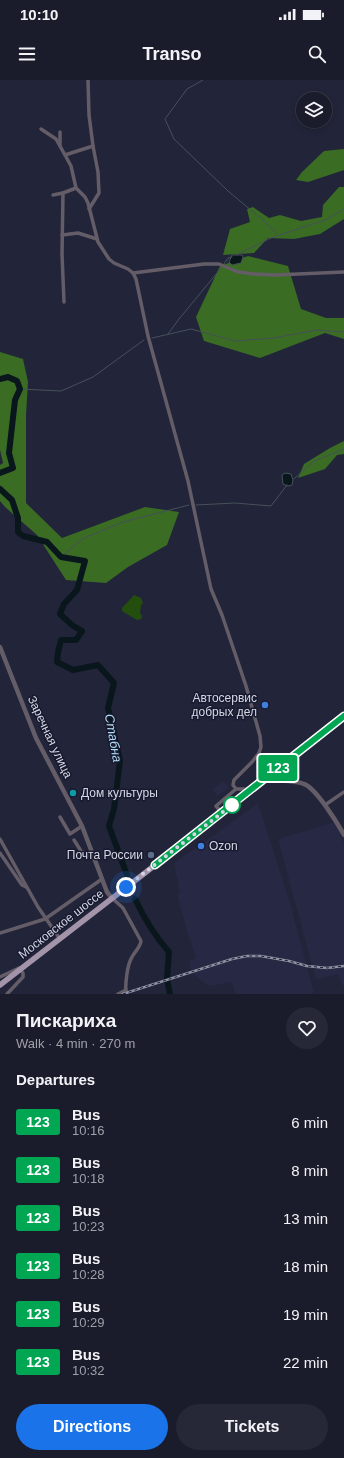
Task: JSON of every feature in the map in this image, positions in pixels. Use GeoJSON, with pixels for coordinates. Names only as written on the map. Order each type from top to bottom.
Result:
{"type":"FeatureCollection","features":[{"type":"Feature","properties":{"kind":"main road"},"geometry":{"type":"LineString","coordinates":[[222,813],[344,716]]}},
{"type":"Feature","properties":{"kind":"main road","name":"Московское шоссе"},"geometry":{"type":"LineString","coordinates":[[0,985],[222,813]]}},
{"type":"Feature","properties":{"kind":"street"},"geometry":{"type":"LineString","coordinates":[[88,80],[89,109],[93,146],[98,172],[99,193],[89,209]]}},
{"type":"Feature","properties":{"kind":"street"},"geometry":{"type":"LineString","coordinates":[[41,129],[56,139],[71,166],[76,188],[85,197],[97,239],[109,259],[114,263],[128,269],[133,273],[136,279],[148,336],[188,482],[211,589],[222,615],[260,736],[259,753],[234,780],[232,785],[236,789]]}},
{"type":"Feature","properties":{"kind":"street"},"geometry":{"type":"LineString","coordinates":[[60,132],[60,146]]}},
{"type":"Feature","properties":{"kind":"street"},"geometry":{"type":"LineString","coordinates":[[65,155],[93,146]]}},
{"type":"Feature","properties":{"kind":"street"},"geometry":{"type":"LineString","coordinates":[[53,195],[76,188]]}},
{"type":"Feature","properties":{"kind":"street"},"geometry":{"type":"LineString","coordinates":[[63,192],[62,235],[64,302]]}},
{"type":"Feature","properties":{"kind":"street"},"geometry":{"type":"LineString","coordinates":[[62,235],[78,233],[97,239]]}},
{"type":"Feature","properties":{"kind":"street"},"geometry":{"type":"LineString","coordinates":[[133,273],[204,264],[223,266],[238,272],[254,274],[275,275],[344,272]]}},
{"type":"Feature","properties":{"kind":"street","name":"Заречная улица"},"geometry":{"type":"LineString","coordinates":[[0,647],[36,738],[82,826],[107,892],[114,896]]}},
{"type":"Feature","properties":{"kind":"street"},"geometry":{"type":"LineString","coordinates":[[267,777],[270,780],[305,784],[311,788],[325,805],[344,835]]}},
{"type":"Feature","properties":{"kind":"street"},"geometry":{"type":"LineString","coordinates":[[222,813],[216,806],[236,789],[244,789],[248,792]]}},
{"type":"Feature","properties":{"kind":"street"},"geometry":{"type":"LineString","coordinates":[[325,805],[344,792]]}},
{"type":"Feature","properties":{"kind":"street"},"geometry":{"type":"LineString","coordinates":[[60,817],[70,834],[82,826]]}},
{"type":"Feature","properties":{"kind":"street"},"geometry":{"type":"LineString","coordinates":[[0,839],[45,919],[60,939]]}},
{"type":"Feature","properties":{"kind":"street"},"geometry":{"type":"LineString","coordinates":[[74,840],[80,851],[94,858]]}},
{"type":"Feature","properties":{"kind":"street"},"geometry":{"type":"LineString","coordinates":[[0,854],[22,885],[26,887]]}},
{"type":"Feature","properties":{"kind":"street"},"geometry":{"type":"LineString","coordinates":[[0,933],[45,919],[102,879]]}},
{"type":"Feature","properties":{"kind":"street"},"geometry":{"type":"LineString","coordinates":[[114,896],[123,908],[141,941],[140,946],[131,958],[126,992],[118,994]]}},
{"type":"Feature","properties":{"kind":"street"},"geometry":{"type":"LineString","coordinates":[[0,977],[19,968],[23,973],[23,977],[7,994]]}},
{"type":"Feature","properties":{"kind":"shaded area"},"geometry":{"type":"Polygon","coordinates":[[[232,255],[242,255],[243,257],[241,263],[232,265],[229,262],[232,255]]]}},
{"type":"Feature","properties":{"kind":"shaded area"},"geometry":{"type":"Polygon","coordinates":[[[285,473],[291,474],[293,480],[292,485],[288,486],[283,484],[282,475],[285,473]]]}},
{"type":"Feature","properties":{"kind":"shaded area"},"geometry":{"type":"Polygon","coordinates":[[[224,781],[229,788],[217,796],[212,789],[224,781]]]}},
{"type":"Feature","properties":{"kind":"shaded area"},"geometry":{"type":"Polygon","coordinates":[[[258,803],[290,903],[314,993],[312,994],[235,994],[232,982],[210,986],[205,984],[192,973],[190,966],[189,961],[196,958],[189,939],[177,894],[180,893],[174,863],[195,848],[196,849],[198,847],[201,850],[199,846],[258,803]]]}},
{"type":"Feature","properties":{"kind":"shaded area"},"geometry":{"type":"Polygon","coordinates":[[[335,822],[344,843],[344,988],[338,974],[316,980],[278,839],[335,822]]]}},
{"type":"Feature","properties":{"kind":"green space"},"geometry":{"type":"Polygon","coordinates":[[[344,149],[344,170],[308,182],[296,180],[302,172],[324,151],[344,149]]]}},
{"type":"Feature","properties":{"kind":"green space"},"geometry":{"type":"Polygon","coordinates":[[[339,187],[344,187],[344,219],[320,234],[294,239],[268,238],[254,253],[223,255],[230,229],[250,222],[247,209],[253,207],[269,218],[280,215],[301,221],[322,217],[323,205],[339,187]]]}},
{"type":"Feature","properties":{"kind":"green space"},"geometry":{"type":"Polygon","coordinates":[[[248,256],[288,266],[301,309],[326,318],[344,318],[344,339],[325,333],[260,358],[204,341],[196,317],[220,266],[248,256]]]}},
{"type":"Feature","properties":{"kind":"green space"},"geometry":{"type":"Polygon","coordinates":[[[0,352],[23,359],[28,382],[26,415],[26,503],[62,538],[145,507],[179,512],[167,545],[128,567],[106,583],[66,580],[37,535],[0,501],[0,465],[3,463],[0,450],[0,352]]]}},
{"type":"Feature","properties":{"kind":"green space"},"geometry":{"type":"Polygon","coordinates":[[[344,441],[344,454],[337,455],[325,469],[298,478],[304,464],[344,441]]]}},
{"type":"Feature","properties":{"kind":"green space"},"geometry":{"type":"Polygon","coordinates":[[[134,595],[141,598],[143,603],[141,605],[140,613],[142,616],[141,619],[137,620],[122,611],[122,608],[134,595]]]}},
{"type":"Feature","properties":{"kind":"waterway"},"geometry":{"type":"LineString","coordinates":[[203,80],[187,89],[165,119],[174,139],[228,191],[264,221],[278,235]]}},
{"type":"Feature","properties":{"kind":"waterway"},"geometry":{"type":"LineString","coordinates":[[236,255],[271,238],[325,220],[344,209]]}},
{"type":"Feature","properties":{"kind":"waterway"},"geometry":{"type":"LineString","coordinates":[[224,264],[228,258],[232,257]]}},
{"type":"Feature","properties":{"kind":"waterway"},"geometry":{"type":"LineString","coordinates":[[168,334],[222,267]]}},
{"type":"Feature","properties":{"kind":"waterway"},"geometry":{"type":"LineString","coordinates":[[152,338],[191,329],[235,341],[273,338],[317,330],[344,332]]}},
{"type":"Feature","properties":{"kind":"waterway"},"geometry":{"type":"LineString","coordinates":[[20,389],[61,391],[93,377],[144,340]]}},
{"type":"Feature","properties":{"kind":"waterway","name":"Стабна"},"geometry":{"type":"LineString","coordinates":[[0,379],[8,377],[17,381],[20,389],[15,400],[9,453],[13,468],[0,473]]}},
{"type":"Feature","properties":{"kind":"waterway"},"geometry":{"type":"LineString","coordinates":[[294,479],[314,461],[344,449]]}},
{"type":"Feature","properties":{"kind":"waterway"},"geometry":{"type":"LineString","coordinates":[[196,505],[235,503],[271,506],[287,485]]}},
{"type":"Feature","properties":{"kind":"waterway","name":"Стабна"},"geometry":{"type":"LineString","coordinates":[[0,489],[12,500],[18,518],[18,532],[23,536],[47,542],[61,557],[85,561],[77,590],[64,604],[60,614],[72,625],[82,631],[76,640],[61,640],[57,662],[73,670],[98,665],[114,683],[108,708],[120,761],[114,809],[109,826],[127,875]]}},
{"type":"Feature","properties":{"kind":"waterway"},"geometry":{"type":"LineString","coordinates":[[61,557],[82,539],[123,522],[189,505]]}},
{"type":"Feature","properties":{"kind":"waterway","name":"Стабна"},"geometry":{"type":"LineString","coordinates":[[135,899],[150,927],[169,952],[167,979],[170,994]]}},
{"type":"Feature","properties":{"kind":"railway"},"geometry":{"type":"LineString","coordinates":[[123,994],[232,959],[247,956],[261,956],[307,966],[327,968],[344,966]]}},
{"type":"Feature","properties":{"kind":"bus line","name":"123"},"geometry":{"type":"LineString","coordinates":[[155,865],[344,716]]}},
{"type":"Feature","properties":{"kind":"place","name":"Автосервис добрых дел"},"geometry":{"type":"Point","coordinates":[265,705]}},
{"type":"Feature","properties":{"kind":"place","name":"Дом культуры"},"geometry":{"type":"Point","coordinates":[73,793]}},
{"type":"Feature","properties":{"kind":"place","name":"Ozon"},"geometry":{"type":"Point","coordinates":[201,846]}},
{"type":"Feature","properties":{"kind":"place","name":"Почта России"},"geometry":{"type":"Point","coordinates":[151,855]}},
{"type":"Feature","properties":{"kind":"route"},"geometry":{"type":"LineString","coordinates":[[126,887],[232,805]]}}]}
